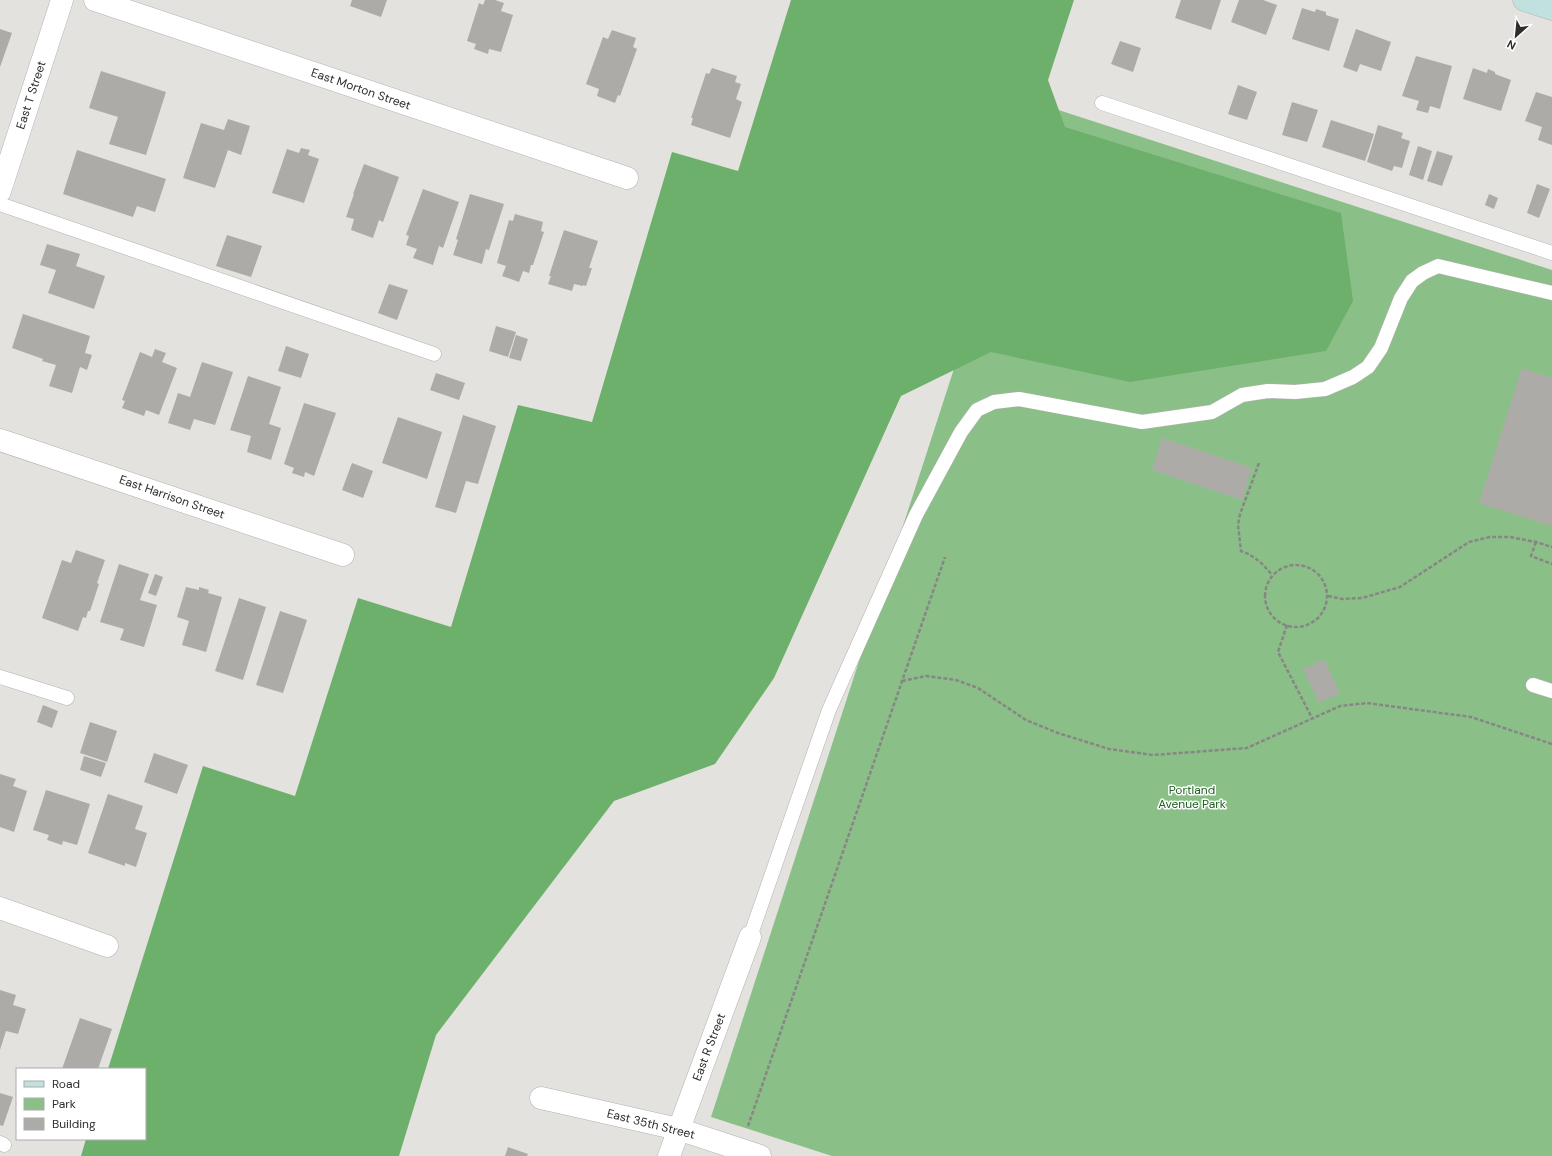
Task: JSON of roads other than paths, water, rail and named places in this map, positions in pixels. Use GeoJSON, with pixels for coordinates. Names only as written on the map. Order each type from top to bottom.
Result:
{"type":"FeatureCollection","features":[{"type":"Feature","properties":{"kind":"street","name":"East T Street"},"geometry":{"type":"LineString","coordinates":[[0,191],[62,0]]}},
{"type":"Feature","properties":{"kind":"street","name":"East Morton Street"},"geometry":{"type":"LineString","coordinates":[[95,0],[627,178]]}},
{"type":"Feature","properties":{"kind":"street"},"geometry":{"type":"LineString","coordinates":[[1524,0],[1552,9]]}},
{"type":"Feature","properties":{"kind":"street","name":"East Harrison Street"},"geometry":{"type":"LineString","coordinates":[[0,440],[344,555]]}},
{"type":"Feature","properties":{"kind":"street"},"geometry":{"type":"LineString","coordinates":[[0,908],[107,946]]}},
{"type":"Feature","properties":{"kind":"street","name":"East R Street"},"geometry":{"type":"LineString","coordinates":[[669,1156],[750,938]]}},
{"type":"Feature","properties":{"kind":"street","name":"East 35th Street"},"geometry":{"type":"LineString","coordinates":[[541,1098],[678,1129],[750,1153]]}},
{"type":"Feature","properties":{"kind":"lane"},"geometry":{"type":"LineString","coordinates":[[1102,103],[1552,253]]}},
{"type":"Feature","properties":{"kind":"lane"},"geometry":{"type":"LineString","coordinates":[[0,204],[434,354]]}},
{"type":"Feature","properties":{"kind":"lane"},"geometry":{"type":"LineString","coordinates":[[750,938],[829,710],[916,515],[961,432],[977,410],[994,402],[1019,399],[1142,422],[1212,412],[1242,395],[1268,391],[1295,392],[1325,389],[1353,377],[1368,367],[1381,348],[1401,298],[1412,281],[1423,273],[1438,266],[1552,293]]}},
{"type":"Feature","properties":{"kind":"lane"},"geometry":{"type":"LineString","coordinates":[[0,677],[66,698]]}},
{"type":"Feature","properties":{"kind":"lane"},"geometry":{"type":"LineString","coordinates":[[1533,685],[1552,691]]}},
{"type":"Feature","properties":{"kind":"park label","name":"Portland Avenue Park"},"geometry":{"type":"Point","coordinates":[1192,797]}}]}
